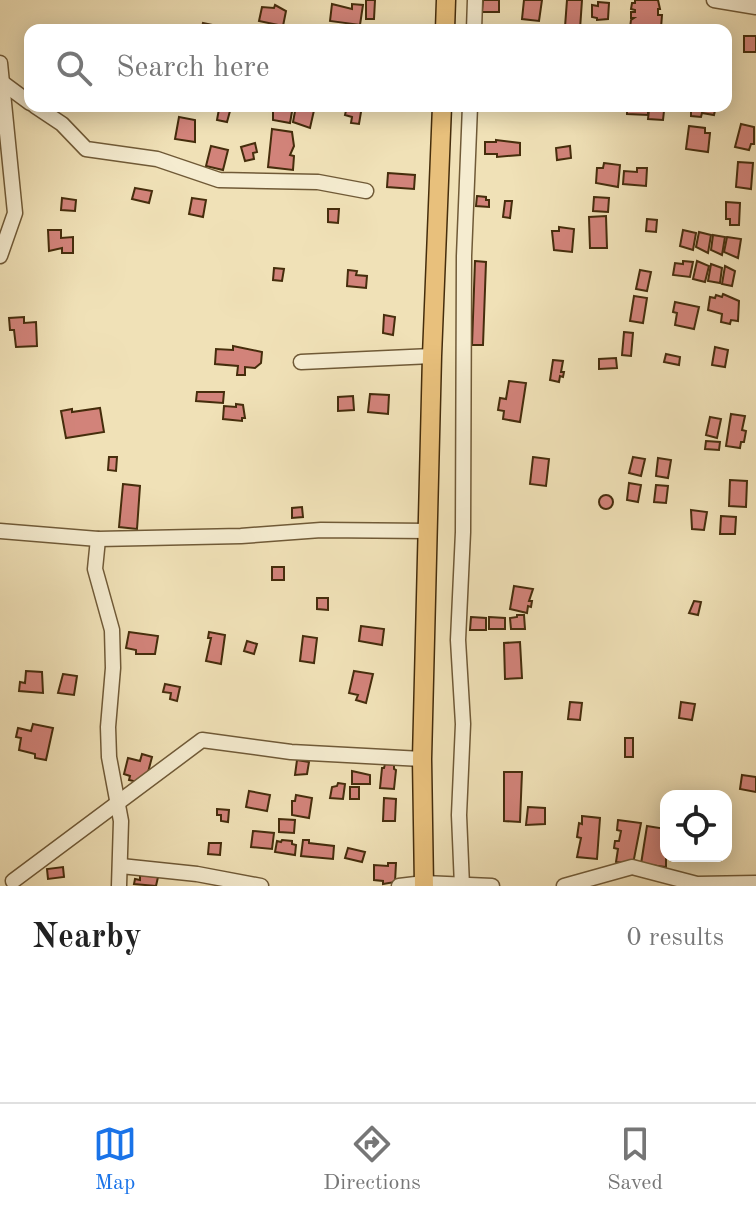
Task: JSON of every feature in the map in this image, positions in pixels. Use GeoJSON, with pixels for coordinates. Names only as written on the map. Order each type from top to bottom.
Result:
{"type":"FeatureCollection","features":[{"type":"Feature","properties":{"kind":"main road"},"geometry":{"type":"LineString","coordinates":[[445,24],[446,0]]}},
{"type":"Feature","properties":{"kind":"main road"},"geometry":{"type":"LineString","coordinates":[[424,884],[422,759],[442,112]]}},
{"type":"Feature","properties":{"kind":"street"},"geometry":{"type":"LineString","coordinates":[[474,24],[475,0]]}},
{"type":"Feature","properties":{"kind":"street"},"geometry":{"type":"LineString","coordinates":[[714,0],[756,7]]}},
{"type":"Feature","properties":{"kind":"street"},"geometry":{"type":"LineString","coordinates":[[0,63],[15,213],[0,256]]}},
{"type":"Feature","properties":{"kind":"street"},"geometry":{"type":"LineString","coordinates":[[3,83],[24,99]]}},
{"type":"Feature","properties":{"kind":"street"},"geometry":{"type":"LineString","coordinates":[[44,112],[62,124],[86,149],[157,159],[219,180],[318,182],[366,191]]}},
{"type":"Feature","properties":{"kind":"street"},"geometry":{"type":"LineString","coordinates":[[462,885],[459,815],[463,709],[458,640],[463,532],[470,112]]}},
{"type":"Feature","properties":{"kind":"street"},"geometry":{"type":"LineString","coordinates":[[439,195],[466,197]]}},
{"type":"Feature","properties":{"kind":"street"},"geometry":{"type":"LineString","coordinates":[[301,362],[432,356]]}},
{"type":"Feature","properties":{"kind":"street"},"geometry":{"type":"LineString","coordinates":[[0,531],[98,539],[241,536],[321,530],[429,531]]}},
{"type":"Feature","properties":{"kind":"street"},"geometry":{"type":"LineString","coordinates":[[98,539],[95,569],[112,630],[109,757],[121,821],[119,886]]}},
{"type":"Feature","properties":{"kind":"street"},"geometry":{"type":"LineString","coordinates":[[13,881],[202,740],[307,753],[422,759]]}},
{"type":"Feature","properties":{"kind":"street"},"geometry":{"type":"LineString","coordinates":[[121,866],[197,874],[261,886]]}},
{"type":"Feature","properties":{"kind":"street"},"geometry":{"type":"LineString","coordinates":[[564,886],[632,867],[697,884],[756,883]]}},
{"type":"Feature","properties":{"kind":"street"},"geometry":{"type":"LineString","coordinates":[[399,886],[492,886]]}},
{"type":"Feature","properties":{"kind":"building"},"geometry":{"type":"Polygon","coordinates":[[[366,0],[375,0],[374,19],[366,19],[366,0]]]}},
{"type":"Feature","properties":{"kind":"building"},"geometry":{"type":"Polygon","coordinates":[[[483,0],[499,0],[499,12],[482,12],[483,0]]]}},
{"type":"Feature","properties":{"kind":"building"},"geometry":{"type":"Polygon","coordinates":[[[524,0],[542,0],[539,21],[522,19],[524,0]]]}},
{"type":"Feature","properties":{"kind":"building"},"geometry":{"type":"Polygon","coordinates":[[[567,0],[582,0],[580,24],[565,24],[567,0]]]}},
{"type":"Feature","properties":{"kind":"building"},"geometry":{"type":"Polygon","coordinates":[[[635,0],[658,0],[661,24],[630,24],[634,18],[631,18],[631,12],[635,12],[631,9],[632,3],[635,0]]]}},
{"type":"Feature","properties":{"kind":"building"},"geometry":{"type":"Polygon","coordinates":[[[598,2],[609,3],[608,19],[592,17],[592,5],[598,6],[598,2]]]}},
{"type":"Feature","properties":{"kind":"building"},"geometry":{"type":"Polygon","coordinates":[[[332,4],[352,9],[352,4],[363,5],[360,24],[330,21],[332,4]]]}},
{"type":"Feature","properties":{"kind":"building"},"geometry":{"type":"Polygon","coordinates":[[[275,5],[286,11],[283,24],[259,21],[262,7],[274,8],[275,5]]]}},
{"type":"Feature","properties":{"kind":"building"},"geometry":{"type":"Polygon","coordinates":[[[744,36],[756,36],[756,52],[744,52],[744,36]]]}},
{"type":"Feature","properties":{"kind":"building"},"geometry":{"type":"Polygon","coordinates":[[[218,112],[230,112],[227,122],[217,120],[218,112]]]}},
{"type":"Feature","properties":{"kind":"building"},"geometry":{"type":"Polygon","coordinates":[[[273,112],[292,112],[290,123],[273,120],[273,112]]]}},
{"type":"Feature","properties":{"kind":"building"},"geometry":{"type":"Polygon","coordinates":[[[295,112],[314,112],[310,128],[293,122],[295,112]]]}},
{"type":"Feature","properties":{"kind":"building"},"geometry":{"type":"Polygon","coordinates":[[[346,112],[361,112],[359,124],[351,123],[352,117],[345,115],[346,112]]]}},
{"type":"Feature","properties":{"kind":"building"},"geometry":{"type":"Polygon","coordinates":[[[627,112],[648,112],[648,115],[627,112]]]}},
{"type":"Feature","properties":{"kind":"building"},"geometry":{"type":"Polygon","coordinates":[[[649,112],[664,112],[663,120],[648,119],[649,112]]]}},
{"type":"Feature","properties":{"kind":"building"},"geometry":{"type":"Polygon","coordinates":[[[691,112],[715,112],[714,115],[702,113],[701,117],[691,116],[691,112]]]}},
{"type":"Feature","properties":{"kind":"building"},"geometry":{"type":"Polygon","coordinates":[[[179,117],[195,120],[195,142],[175,139],[179,117]]]}},
{"type":"Feature","properties":{"kind":"building"},"geometry":{"type":"Polygon","coordinates":[[[741,124],[754,127],[754,144],[749,150],[735,147],[741,124]]]}},
{"type":"Feature","properties":{"kind":"building"},"geometry":{"type":"Polygon","coordinates":[[[689,126],[705,128],[705,133],[710,133],[708,152],[686,149],[689,126]]]}},
{"type":"Feature","properties":{"kind":"building"},"geometry":{"type":"Polygon","coordinates":[[[272,129],[292,132],[294,146],[290,155],[294,156],[293,170],[268,167],[272,129]]]}},
{"type":"Feature","properties":{"kind":"building"},"geometry":{"type":"Polygon","coordinates":[[[485,142],[520,143],[520,155],[497,157],[497,154],[485,154],[485,142]]]}},
{"type":"Feature","properties":{"kind":"building"},"geometry":{"type":"Polygon","coordinates":[[[255,143],[257,152],[253,153],[254,159],[245,161],[241,147],[255,143]]]}},
{"type":"Feature","properties":{"kind":"building"},"geometry":{"type":"Polygon","coordinates":[[[211,146],[228,150],[223,170],[206,166],[211,146]]]}},
{"type":"Feature","properties":{"kind":"building"},"geometry":{"type":"Polygon","coordinates":[[[570,146],[571,158],[557,160],[556,148],[570,146]]]}},
{"type":"Feature","properties":{"kind":"building"},"geometry":{"type":"Polygon","coordinates":[[[738,162],[753,163],[751,189],[736,187],[738,162]]]}},
{"type":"Feature","properties":{"kind":"building"},"geometry":{"type":"Polygon","coordinates":[[[604,163],[620,165],[618,187],[596,183],[597,168],[603,168],[604,163]]]}},
{"type":"Feature","properties":{"kind":"building"},"geometry":{"type":"Polygon","coordinates":[[[637,168],[647,168],[646,186],[623,184],[624,171],[637,172],[637,168]]]}},
{"type":"Feature","properties":{"kind":"building"},"geometry":{"type":"Polygon","coordinates":[[[388,173],[415,175],[414,189],[387,187],[388,173]]]}},
{"type":"Feature","properties":{"kind":"building"},"geometry":{"type":"Polygon","coordinates":[[[135,188],[152,191],[149,203],[132,199],[135,188]]]}},
{"type":"Feature","properties":{"kind":"building"},"geometry":{"type":"Polygon","coordinates":[[[477,196],[486,197],[489,207],[476,206],[477,196]]]}},
{"type":"Feature","properties":{"kind":"building"},"geometry":{"type":"Polygon","coordinates":[[[594,197],[609,198],[608,212],[593,211],[594,197]]]}},
{"type":"Feature","properties":{"kind":"building"},"geometry":{"type":"Polygon","coordinates":[[[62,198],[76,200],[75,211],[61,210],[62,198]]]}},
{"type":"Feature","properties":{"kind":"building"},"geometry":{"type":"Polygon","coordinates":[[[192,198],[206,200],[203,217],[189,214],[192,198]]]}},
{"type":"Feature","properties":{"kind":"building"},"geometry":{"type":"Polygon","coordinates":[[[505,201],[512,201],[510,218],[503,217],[505,201]]]}},
{"type":"Feature","properties":{"kind":"building"},"geometry":{"type":"Polygon","coordinates":[[[726,202],[740,203],[739,225],[730,225],[730,219],[726,219],[726,202]]]}},
{"type":"Feature","properties":{"kind":"building"},"geometry":{"type":"Polygon","coordinates":[[[328,209],[339,209],[338,223],[328,222],[328,209]]]}},
{"type":"Feature","properties":{"kind":"building"},"geometry":{"type":"Polygon","coordinates":[[[606,216],[607,248],[590,248],[589,217],[606,216]]]}},
{"type":"Feature","properties":{"kind":"building"},"geometry":{"type":"Polygon","coordinates":[[[647,219],[657,220],[656,232],[646,231],[647,219]]]}},
{"type":"Feature","properties":{"kind":"building"},"geometry":{"type":"Polygon","coordinates":[[[559,227],[574,229],[572,252],[554,250],[552,231],[559,231],[559,227]]]}},
{"type":"Feature","properties":{"kind":"building"},"geometry":{"type":"Polygon","coordinates":[[[48,230],[61,230],[61,238],[73,237],[73,253],[62,253],[62,248],[49,251],[48,230]]]}},
{"type":"Feature","properties":{"kind":"building"},"geometry":{"type":"Polygon","coordinates":[[[683,230],[696,233],[693,250],[680,246],[683,230]]]}},
{"type":"Feature","properties":{"kind":"building"},"geometry":{"type":"Polygon","coordinates":[[[699,232],[711,235],[708,253],[696,247],[699,232]]]}},
{"type":"Feature","properties":{"kind":"building"},"geometry":{"type":"Polygon","coordinates":[[[713,235],[725,237],[722,255],[711,250],[713,235]]]}},
{"type":"Feature","properties":{"kind":"building"},"geometry":{"type":"Polygon","coordinates":[[[727,237],[741,239],[738,258],[724,252],[727,237]]]}},
{"type":"Feature","properties":{"kind":"building"},"geometry":{"type":"Polygon","coordinates":[[[475,261],[486,262],[483,345],[472,345],[475,261]]]}},
{"type":"Feature","properties":{"kind":"building"},"geometry":{"type":"Polygon","coordinates":[[[683,261],[693,262],[690,277],[673,275],[675,263],[683,264],[683,261]]]}},
{"type":"Feature","properties":{"kind":"building"},"geometry":{"type":"Polygon","coordinates":[[[697,261],[709,266],[705,282],[693,279],[697,261]]]}},
{"type":"Feature","properties":{"kind":"building"},"geometry":{"type":"Polygon","coordinates":[[[711,264],[722,268],[720,283],[708,281],[711,264]]]}},
{"type":"Feature","properties":{"kind":"building"},"geometry":{"type":"Polygon","coordinates":[[[725,266],[735,271],[732,286],[722,284],[725,266]]]}},
{"type":"Feature","properties":{"kind":"building"},"geometry":{"type":"Polygon","coordinates":[[[274,268],[284,269],[282,281],[273,280],[274,268]]]}},
{"type":"Feature","properties":{"kind":"building"},"geometry":{"type":"Polygon","coordinates":[[[348,270],[367,276],[366,288],[347,286],[348,270]]]}},
{"type":"Feature","properties":{"kind":"building"},"geometry":{"type":"Polygon","coordinates":[[[640,270],[651,272],[647,291],[636,289],[640,270]]]}},
{"type":"Feature","properties":{"kind":"building"},"geometry":{"type":"Polygon","coordinates":[[[723,294],[739,301],[738,321],[731,320],[730,324],[721,322],[722,314],[708,310],[710,297],[722,297],[723,294]]]}},
{"type":"Feature","properties":{"kind":"building"},"geometry":{"type":"Polygon","coordinates":[[[634,296],[647,298],[643,323],[630,321],[634,296]]]}},
{"type":"Feature","properties":{"kind":"building"},"geometry":{"type":"Polygon","coordinates":[[[675,302],[699,307],[694,329],[675,325],[675,302]]]}},
{"type":"Feature","properties":{"kind":"building"},"geometry":{"type":"Polygon","coordinates":[[[384,315],[395,317],[393,335],[383,333],[384,315]]]}},
{"type":"Feature","properties":{"kind":"building"},"geometry":{"type":"Polygon","coordinates":[[[24,317],[24,323],[36,322],[37,346],[16,347],[9,318],[24,317]]]}},
{"type":"Feature","properties":{"kind":"building"},"geometry":{"type":"Polygon","coordinates":[[[624,332],[633,333],[631,356],[622,355],[624,332]]]}},
{"type":"Feature","properties":{"kind":"building"},"geometry":{"type":"Polygon","coordinates":[[[233,346],[262,352],[261,363],[255,368],[245,367],[245,375],[237,375],[238,366],[215,364],[216,349],[233,350],[233,346]]]}},
{"type":"Feature","properties":{"kind":"building"},"geometry":{"type":"Polygon","coordinates":[[[715,347],[728,350],[725,367],[712,365],[715,347]]]}},
{"type":"Feature","properties":{"kind":"building"},"geometry":{"type":"Polygon","coordinates":[[[666,354],[680,357],[679,365],[664,362],[666,354]]]}},
{"type":"Feature","properties":{"kind":"building"},"geometry":{"type":"Polygon","coordinates":[[[616,358],[617,368],[599,369],[599,359],[616,358]]]}},
{"type":"Feature","properties":{"kind":"building"},"geometry":{"type":"Polygon","coordinates":[[[553,360],[563,361],[561,372],[564,372],[559,382],[550,380],[553,360]]]}},
{"type":"Feature","properties":{"kind":"building"},"geometry":{"type":"Polygon","coordinates":[[[509,381],[526,383],[520,422],[503,419],[504,411],[498,410],[500,398],[506,399],[509,381]]]}},
{"type":"Feature","properties":{"kind":"building"},"geometry":{"type":"Polygon","coordinates":[[[197,392],[224,392],[223,403],[196,401],[197,392]]]}},
{"type":"Feature","properties":{"kind":"building"},"geometry":{"type":"Polygon","coordinates":[[[370,394],[389,395],[388,414],[368,412],[370,394]]]}},
{"type":"Feature","properties":{"kind":"building"},"geometry":{"type":"Polygon","coordinates":[[[353,396],[354,410],[338,411],[338,397],[353,396]]]}},
{"type":"Feature","properties":{"kind":"building"},"geometry":{"type":"Polygon","coordinates":[[[236,404],[243,405],[245,418],[242,421],[223,419],[224,406],[236,407],[236,404]]]}},
{"type":"Feature","properties":{"kind":"building"},"geometry":{"type":"Polygon","coordinates":[[[100,408],[104,432],[66,438],[61,411],[100,408]]]}},
{"type":"Feature","properties":{"kind":"building"},"geometry":{"type":"Polygon","coordinates":[[[731,414],[745,416],[742,430],[746,431],[740,448],[726,446],[731,414]]]}},
{"type":"Feature","properties":{"kind":"building"},"geometry":{"type":"Polygon","coordinates":[[[710,417],[721,419],[717,438],[706,435],[710,417]]]}},
{"type":"Feature","properties":{"kind":"building"},"geometry":{"type":"Polygon","coordinates":[[[706,441],[720,442],[719,450],[705,449],[706,441]]]}},
{"type":"Feature","properties":{"kind":"building"},"geometry":{"type":"Polygon","coordinates":[[[109,457],[117,457],[116,471],[108,470],[109,457]]]}},
{"type":"Feature","properties":{"kind":"building"},"geometry":{"type":"Polygon","coordinates":[[[533,457],[549,459],[546,486],[530,484],[533,457]]]}},
{"type":"Feature","properties":{"kind":"building"},"geometry":{"type":"Polygon","coordinates":[[[633,457],[645,459],[641,476],[629,473],[633,457]]]}},
{"type":"Feature","properties":{"kind":"building"},"geometry":{"type":"Polygon","coordinates":[[[658,458],[671,460],[668,478],[656,476],[658,458]]]}},
{"type":"Feature","properties":{"kind":"building"},"geometry":{"type":"Polygon","coordinates":[[[730,480],[747,481],[746,507],[729,506],[730,480]]]}},
{"type":"Feature","properties":{"kind":"building"},"geometry":{"type":"Polygon","coordinates":[[[629,483],[641,485],[638,502],[627,500],[629,483]]]}},
{"type":"Feature","properties":{"kind":"building"},"geometry":{"type":"Polygon","coordinates":[[[123,484],[140,486],[137,529],[119,527],[123,484]]]}},
{"type":"Feature","properties":{"kind":"building"},"geometry":{"type":"Polygon","coordinates":[[[656,485],[668,486],[666,503],[654,502],[656,485]]]}},
{"type":"Feature","properties":{"kind":"building"},"geometry":{"type":"Polygon","coordinates":[[[606,495],[613,502],[606,509],[599,502],[606,495]]]}},
{"type":"Feature","properties":{"kind":"building"},"geometry":{"type":"Polygon","coordinates":[[[302,507],[303,517],[292,518],[292,508],[302,507]]]}},
{"type":"Feature","properties":{"kind":"building"},"geometry":{"type":"Polygon","coordinates":[[[691,510],[707,512],[704,530],[692,529],[691,510]]]}},
{"type":"Feature","properties":{"kind":"building"},"geometry":{"type":"Polygon","coordinates":[[[721,516],[736,517],[735,534],[720,534],[721,516]]]}},
{"type":"Feature","properties":{"kind":"building"},"geometry":{"type":"Polygon","coordinates":[[[272,567],[284,567],[284,580],[272,580],[272,567]]]}},
{"type":"Feature","properties":{"kind":"building"},"geometry":{"type":"Polygon","coordinates":[[[514,586],[533,589],[529,601],[532,601],[531,607],[528,606],[527,613],[510,609],[514,586]]]}},
{"type":"Feature","properties":{"kind":"building"},"geometry":{"type":"Polygon","coordinates":[[[317,598],[328,598],[328,610],[317,609],[317,598]]]}},
{"type":"Feature","properties":{"kind":"building"},"geometry":{"type":"Polygon","coordinates":[[[694,601],[701,602],[698,615],[689,613],[694,601]]]}},
{"type":"Feature","properties":{"kind":"building"},"geometry":{"type":"Polygon","coordinates":[[[524,615],[525,629],[511,629],[510,618],[524,615]]]}},
{"type":"Feature","properties":{"kind":"building"},"geometry":{"type":"Polygon","coordinates":[[[471,617],[486,618],[486,630],[470,630],[471,617]]]}},
{"type":"Feature","properties":{"kind":"building"},"geometry":{"type":"Polygon","coordinates":[[[489,617],[505,618],[505,629],[489,629],[489,617]]]}},
{"type":"Feature","properties":{"kind":"building"},"geometry":{"type":"Polygon","coordinates":[[[361,626],[384,629],[382,645],[359,641],[361,626]]]}},
{"type":"Feature","properties":{"kind":"building"},"geometry":{"type":"Polygon","coordinates":[[[129,632],[158,636],[155,654],[136,654],[136,650],[126,648],[129,632]]]}},
{"type":"Feature","properties":{"kind":"building"},"geometry":{"type":"Polygon","coordinates":[[[209,632],[225,635],[221,664],[206,661],[211,638],[208,638],[209,632]]]}},
{"type":"Feature","properties":{"kind":"building"},"geometry":{"type":"Polygon","coordinates":[[[303,636],[317,638],[314,663],[300,661],[303,636]]]}},
{"type":"Feature","properties":{"kind":"building"},"geometry":{"type":"Polygon","coordinates":[[[247,641],[257,644],[254,654],[244,651],[247,641]]]}},
{"type":"Feature","properties":{"kind":"building"},"geometry":{"type":"Polygon","coordinates":[[[520,642],[522,678],[505,679],[504,643],[520,642]]]}},
{"type":"Feature","properties":{"kind":"building"},"geometry":{"type":"Polygon","coordinates":[[[26,671],[42,672],[43,693],[19,691],[20,682],[25,683],[26,671]]]}},
{"type":"Feature","properties":{"kind":"building"},"geometry":{"type":"Polygon","coordinates":[[[354,671],[373,674],[366,703],[356,700],[358,695],[349,693],[354,671]]]}},
{"type":"Feature","properties":{"kind":"building"},"geometry":{"type":"Polygon","coordinates":[[[63,674],[77,676],[74,695],[58,693],[63,674]]]}},
{"type":"Feature","properties":{"kind":"building"},"geometry":{"type":"Polygon","coordinates":[[[165,684],[180,687],[177,701],[170,699],[171,693],[163,692],[165,684]]]}},
{"type":"Feature","properties":{"kind":"building"},"geometry":{"type":"Polygon","coordinates":[[[570,702],[582,703],[580,720],[568,719],[570,702]]]}},
{"type":"Feature","properties":{"kind":"building"},"geometry":{"type":"Polygon","coordinates":[[[681,702],[695,704],[692,720],[679,718],[681,702]]]}},
{"type":"Feature","properties":{"kind":"building"},"geometry":{"type":"Polygon","coordinates":[[[33,724],[53,728],[46,760],[19,750],[21,738],[16,737],[18,728],[31,731],[33,724]]]}},
{"type":"Feature","properties":{"kind":"building"},"geometry":{"type":"Polygon","coordinates":[[[625,738],[633,738],[633,757],[625,757],[625,738]]]}},
{"type":"Feature","properties":{"kind":"building"},"geometry":{"type":"Polygon","coordinates":[[[142,754],[152,757],[146,780],[142,783],[129,780],[130,776],[124,774],[128,758],[140,761],[142,754]]]}},
{"type":"Feature","properties":{"kind":"building"},"geometry":{"type":"Polygon","coordinates":[[[297,760],[309,762],[307,774],[295,775],[297,760]]]}},
{"type":"Feature","properties":{"kind":"building"},"geometry":{"type":"Polygon","coordinates":[[[385,764],[394,765],[396,770],[394,789],[380,788],[385,764]]]}},
{"type":"Feature","properties":{"kind":"building"},"geometry":{"type":"Polygon","coordinates":[[[352,771],[370,775],[370,784],[352,784],[352,771]]]}},
{"type":"Feature","properties":{"kind":"building"},"geometry":{"type":"Polygon","coordinates":[[[504,772],[522,772],[520,822],[504,821],[504,772]]]}},
{"type":"Feature","properties":{"kind":"building"},"geometry":{"type":"Polygon","coordinates":[[[742,775],[756,777],[756,792],[740,789],[742,775]]]}},
{"type":"Feature","properties":{"kind":"building"},"geometry":{"type":"Polygon","coordinates":[[[338,783],[345,784],[343,799],[330,798],[332,787],[338,783]]]}},
{"type":"Feature","properties":{"kind":"building"},"geometry":{"type":"Polygon","coordinates":[[[350,787],[359,787],[359,799],[350,799],[350,787]]]}},
{"type":"Feature","properties":{"kind":"building"},"geometry":{"type":"Polygon","coordinates":[[[249,791],[270,795],[267,811],[246,807],[249,791]]]}},
{"type":"Feature","properties":{"kind":"building"},"geometry":{"type":"Polygon","coordinates":[[[296,795],[312,798],[309,818],[292,815],[292,801],[295,801],[296,795]]]}},
{"type":"Feature","properties":{"kind":"building"},"geometry":{"type":"Polygon","coordinates":[[[384,798],[396,799],[395,821],[383,821],[384,798]]]}},
{"type":"Feature","properties":{"kind":"building"},"geometry":{"type":"Polygon","coordinates":[[[528,807],[545,808],[545,824],[526,825],[528,807]]]}},
{"type":"Feature","properties":{"kind":"building"},"geometry":{"type":"Polygon","coordinates":[[[217,809],[229,810],[228,822],[221,821],[217,809]]]}},
{"type":"Feature","properties":{"kind":"building"},"geometry":{"type":"Polygon","coordinates":[[[582,816],[600,818],[597,859],[577,857],[581,838],[577,837],[582,816]]]}},
{"type":"Feature","properties":{"kind":"building"},"geometry":{"type":"Polygon","coordinates":[[[279,819],[295,820],[294,833],[279,832],[279,819]]]}},
{"type":"Feature","properties":{"kind":"building"},"geometry":{"type":"Polygon","coordinates":[[[618,820],[641,823],[633,864],[616,862],[618,849],[614,848],[615,841],[619,841],[621,831],[617,830],[618,820]]]}},
{"type":"Feature","properties":{"kind":"building"},"geometry":{"type":"Polygon","coordinates":[[[647,826],[660,828],[660,862],[666,862],[666,867],[641,864],[647,826]]]}},
{"type":"Feature","properties":{"kind":"building"},"geometry":{"type":"Polygon","coordinates":[[[253,831],[274,833],[272,849],[251,847],[253,831]]]}},
{"type":"Feature","properties":{"kind":"building"},"geometry":{"type":"Polygon","coordinates":[[[303,840],[334,846],[333,859],[301,856],[303,840]]]}},
{"type":"Feature","properties":{"kind":"building"},"geometry":{"type":"Polygon","coordinates":[[[277,841],[292,841],[296,845],[295,855],[275,852],[277,841]]]}},
{"type":"Feature","properties":{"kind":"building"},"geometry":{"type":"Polygon","coordinates":[[[209,843],[221,843],[220,855],[208,854],[209,843]]]}},
{"type":"Feature","properties":{"kind":"building"},"geometry":{"type":"Polygon","coordinates":[[[348,848],[365,852],[362,862],[345,858],[348,848]]]}},
{"type":"Feature","properties":{"kind":"building"},"geometry":{"type":"Polygon","coordinates":[[[388,863],[396,863],[395,882],[383,884],[383,881],[374,880],[374,865],[388,866],[388,863]]]}},
{"type":"Feature","properties":{"kind":"building"},"geometry":{"type":"Polygon","coordinates":[[[63,867],[64,877],[48,879],[47,869],[63,867]]]}},
{"type":"Feature","properties":{"kind":"building"},"geometry":{"type":"Polygon","coordinates":[[[140,875],[158,877],[156,886],[134,884],[135,879],[140,880],[140,875]]]}}]}
